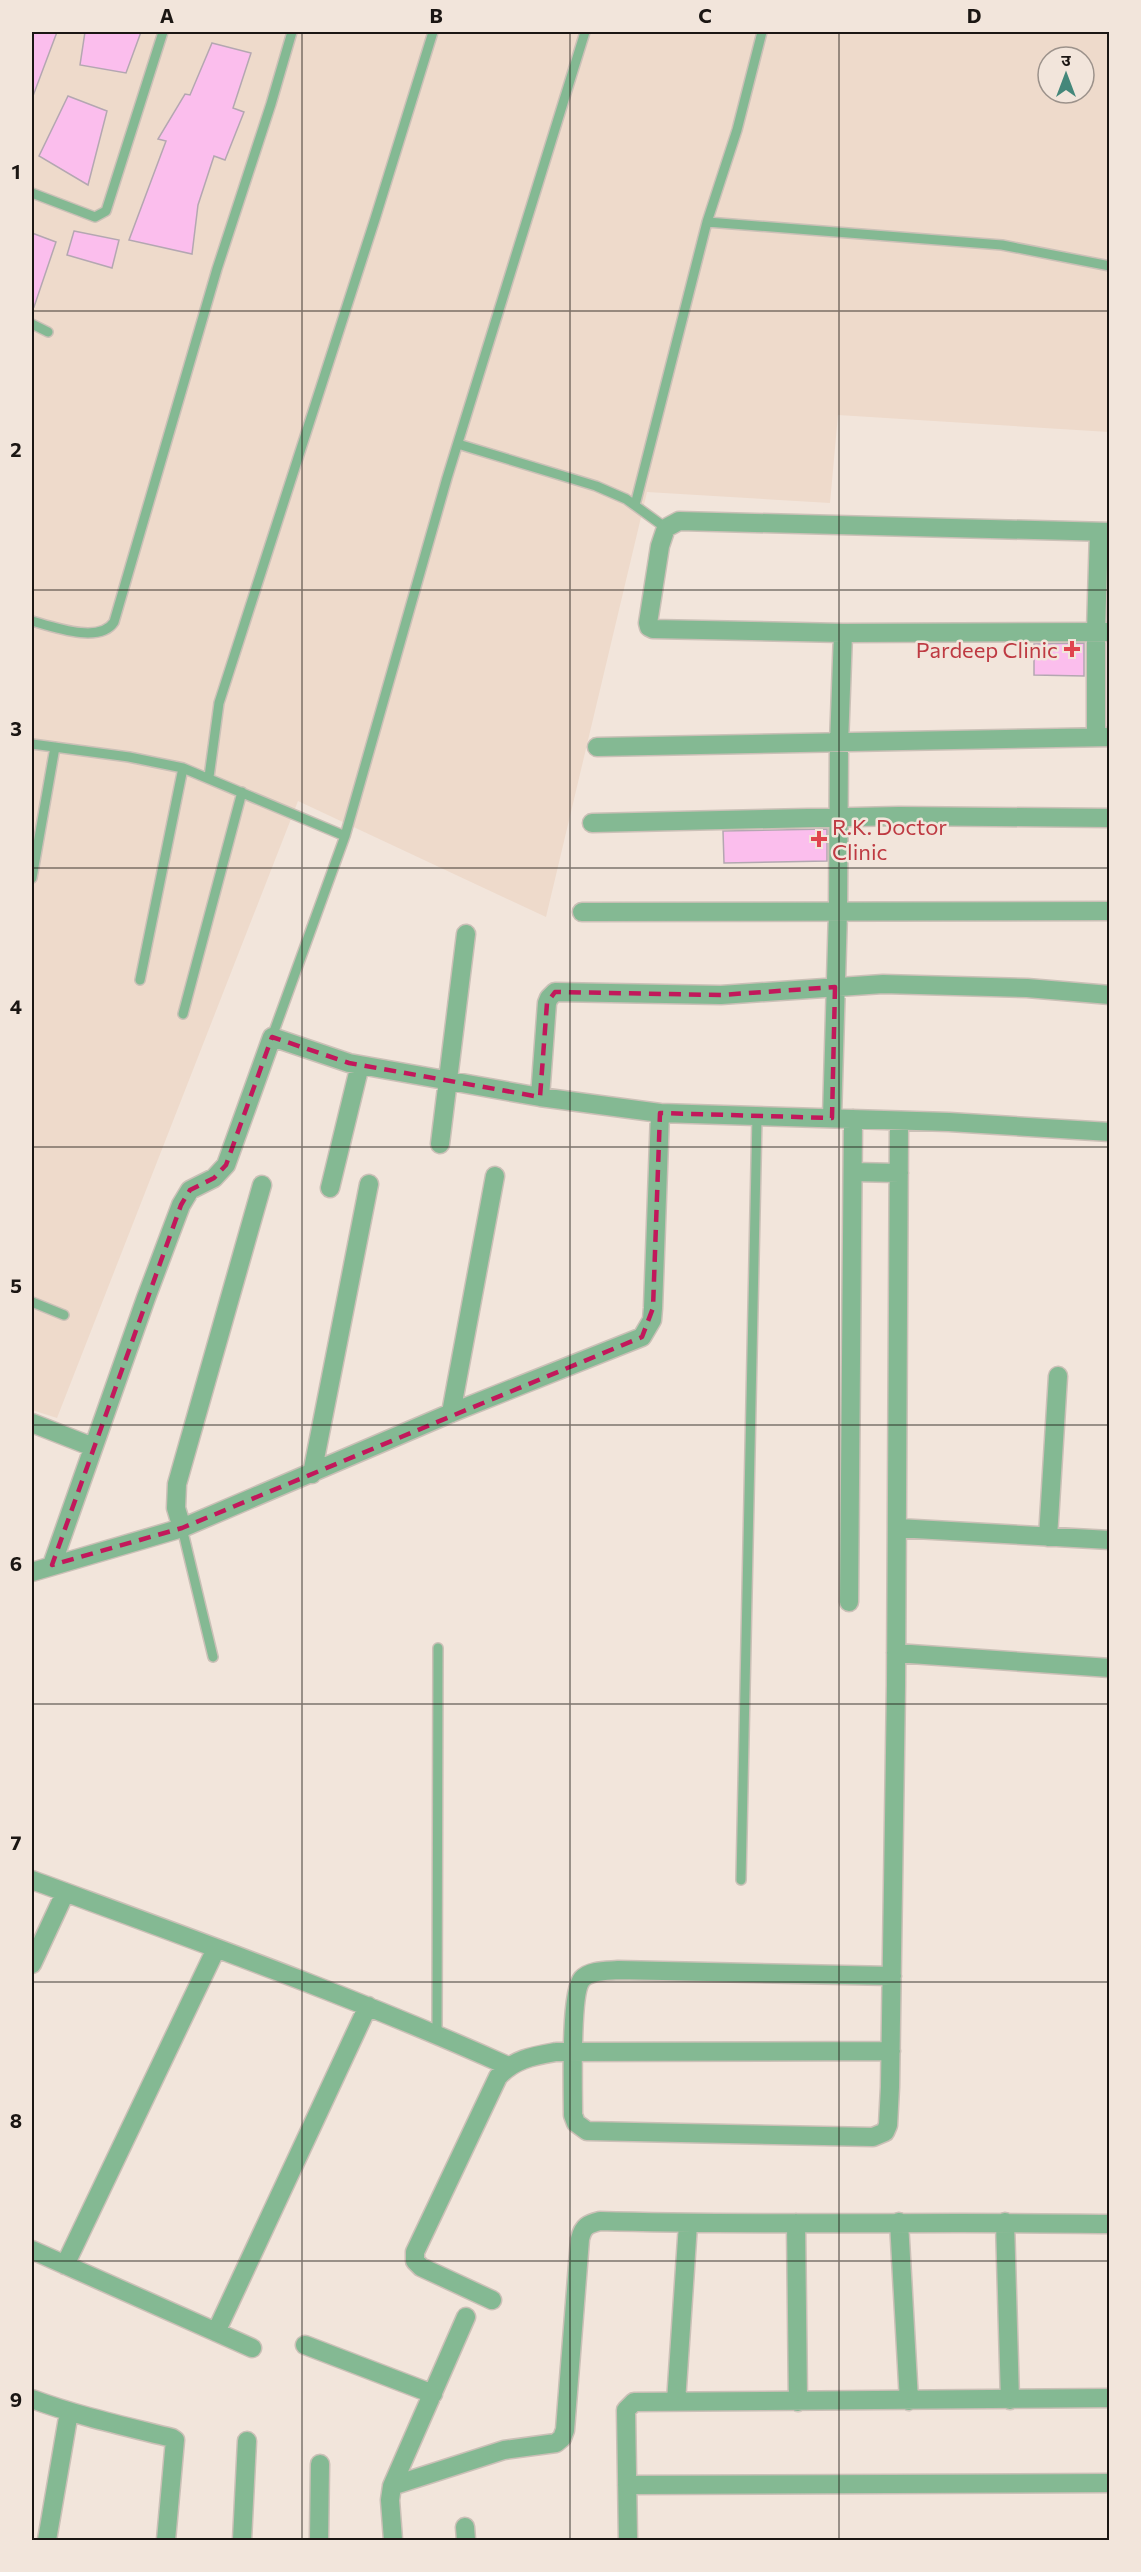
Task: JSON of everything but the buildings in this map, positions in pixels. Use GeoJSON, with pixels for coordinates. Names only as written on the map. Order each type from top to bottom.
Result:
{"type":"FeatureCollection","features":[{"type":"Feature","properties":{"kind":"street"},"geometry":{"type":"LineString","coordinates":[[597,747],[1103,737],[1104,532],[680,521],[666,528],[660,546],[648,623],[650,629],[843,633],[1103,632]]}},
{"type":"Feature","properties":{"kind":"street"},"geometry":{"type":"LineString","coordinates":[[832,1118],[843,633]]}},
{"type":"Feature","properties":{"kind":"street"},"geometry":{"type":"LineString","coordinates":[[592,823],[840,817],[1110,818]]}},
{"type":"Feature","properties":{"kind":"street"},"geometry":{"type":"LineString","coordinates":[[582,912],[1110,911]]}},
{"type":"Feature","properties":{"kind":"street"},"geometry":{"type":"LineString","coordinates":[[440,1144],[466,934]]}},
{"type":"Feature","properties":{"kind":"street"},"geometry":{"type":"LineString","coordinates":[[540,1097],[547,1003],[555,992],[720,995],[883,984],[964,985],[1110,995]]}},
{"type":"Feature","properties":{"kind":"street"},"geometry":{"type":"LineString","coordinates":[[52,1564],[181,1205],[190,1190],[214,1178],[226,1165],[272,1037],[360,1065],[540,1097],[660,1113],[899,1120],[1110,1132]]}},
{"type":"Feature","properties":{"kind":"street"},"geometry":{"type":"LineString","coordinates":[[330,1188],[360,1065]]}},
{"type":"Feature","properties":{"kind":"street"},"geometry":{"type":"LineString","coordinates":[[32,1572],[52,1564],[182,1527],[312,1474],[451,1413],[642,1337],[652,1320],[653,1308],[660,1113]]}},
{"type":"Feature","properties":{"kind":"street"},"geometry":{"type":"LineString","coordinates":[[849,1602],[853,1119]]}},
{"type":"Feature","properties":{"kind":"street"},"geometry":{"type":"LineString","coordinates":[[892,1976],[618,1970],[590,1973],[581,1980],[577,1993],[573,2052],[573,2115],[576,2123],[587,2131],[873,2137],[885,2132],[888,2125],[891,2051],[892,1976],[896,1653],[899,1120]]}},
{"type":"Feature","properties":{"kind":"street"},"geometry":{"type":"LineString","coordinates":[[853,1172],[899,1173]]}},
{"type":"Feature","properties":{"kind":"street"},"geometry":{"type":"LineString","coordinates":[[451,1413],[495,1176]]}},
{"type":"Feature","properties":{"kind":"street"},"geometry":{"type":"LineString","coordinates":[[312,1474],[369,1184]]}},
{"type":"Feature","properties":{"kind":"street"},"geometry":{"type":"LineString","coordinates":[[182,1527],[176,1508],[177,1484],[262,1185]]}},
{"type":"Feature","properties":{"kind":"street"},"geometry":{"type":"LineString","coordinates":[[1048,1537],[1058,1376]]}},
{"type":"Feature","properties":{"kind":"street"},"geometry":{"type":"LineString","coordinates":[[32,1423],[93,1447]]}},
{"type":"Feature","properties":{"kind":"street"},"geometry":{"type":"LineString","coordinates":[[897,1527],[1110,1540]]}},
{"type":"Feature","properties":{"kind":"street"},"geometry":{"type":"LineString","coordinates":[[896,1653],[1110,1668]]}},
{"type":"Feature","properties":{"kind":"street"},"geometry":{"type":"LineString","coordinates":[[32,1880],[368,2006],[508,2066]]}},
{"type":"Feature","properties":{"kind":"street"},"geometry":{"type":"LineString","coordinates":[[32,1964],[65,1893]]}},
{"type":"Feature","properties":{"kind":"street"},"geometry":{"type":"LineString","coordinates":[[65,2265],[216,1948]]}},
{"type":"Feature","properties":{"kind":"street"},"geometry":{"type":"LineString","coordinates":[[216,2332],[368,2006]]}},
{"type":"Feature","properties":{"kind":"street"},"geometry":{"type":"LineString","coordinates":[[492,2300],[421,2267],[416,2261],[415,2252],[498,2077],[508,2066],[526,2058],[556,2052],[891,2051]]}},
{"type":"Feature","properties":{"kind":"street"},"geometry":{"type":"LineString","coordinates":[[392,2486],[504,2450],[556,2443],[562,2438],[565,2430],[582,2230],[587,2224],[600,2221],[688,2224],[1005,2222],[1110,2224]]}},
{"type":"Feature","properties":{"kind":"street"},"geometry":{"type":"LineString","coordinates":[[899,2222],[909,2401]]}},
{"type":"Feature","properties":{"kind":"street"},"geometry":{"type":"LineString","coordinates":[[1005,2222],[1010,2400]]}},
{"type":"Feature","properties":{"kind":"street"},"geometry":{"type":"LineString","coordinates":[[796,2223],[798,2402]]}},
{"type":"Feature","properties":{"kind":"street"},"geometry":{"type":"LineString","coordinates":[[676,2402],[688,2224]]}},
{"type":"Feature","properties":{"kind":"street"},"geometry":{"type":"LineString","coordinates":[[32,2250],[252,2348]]}},
{"type":"Feature","properties":{"kind":"street"},"geometry":{"type":"LineString","coordinates":[[393,2541],[390,2500],[392,2486],[466,2318]]}},
{"type":"Feature","properties":{"kind":"street"},"geometry":{"type":"LineString","coordinates":[[305,2345],[433,2394]]}},
{"type":"Feature","properties":{"kind":"street"},"geometry":{"type":"LineString","coordinates":[[628,2541],[627,2408],[634,2402],[1110,2398]]}},
{"type":"Feature","properties":{"kind":"street"},"geometry":{"type":"LineString","coordinates":[[32,2399],[127,2429],[175,2440],[166,2541]]}},
{"type":"Feature","properties":{"kind":"street"},"geometry":{"type":"LineString","coordinates":[[46,2541],[69,2412]]}},
{"type":"Feature","properties":{"kind":"street"},"geometry":{"type":"LineString","coordinates":[[242,2541],[247,2441]]}},
{"type":"Feature","properties":{"kind":"street"},"geometry":{"type":"LineString","coordinates":[[319,2541],[320,2464]]}},
{"type":"Feature","properties":{"kind":"street"},"geometry":{"type":"LineString","coordinates":[[627,2485],[1110,2483]]}},
{"type":"Feature","properties":{"kind":"lane"},"geometry":{"type":"LineString","coordinates":[[32,193],[95,218],[106,211],[163,32]]}},
{"type":"Feature","properties":{"kind":"lane"},"geometry":{"type":"LineString","coordinates":[[32,621],[56,628],[101,633],[110,629],[114,622],[217,268],[292,32]]}},
{"type":"Feature","properties":{"kind":"lane"},"geometry":{"type":"LineString","coordinates":[[209,777],[219,703],[433,32]]}},
{"type":"Feature","properties":{"kind":"lane"},"geometry":{"type":"LineString","coordinates":[[272,1037],[345,836],[458,444],[585,32]]}},
{"type":"Feature","properties":{"kind":"lane"},"geometry":{"type":"LineString","coordinates":[[635,505],[707,222],[737,130],[762,32]]}},
{"type":"Feature","properties":{"kind":"lane"},"geometry":{"type":"LineString","coordinates":[[707,222],[1002,245],[1110,266]]}},
{"type":"Feature","properties":{"kind":"lane"},"geometry":{"type":"LineString","coordinates":[[32,324],[48,332]]}},
{"type":"Feature","properties":{"kind":"lane"},"geometry":{"type":"LineString","coordinates":[[458,444],[596,486],[626,499],[666,528]]}},
{"type":"Feature","properties":{"kind":"lane"},"geometry":{"type":"LineString","coordinates":[[32,744],[129,757],[183,768],[345,836]]}},
{"type":"Feature","properties":{"kind":"lane"},"geometry":{"type":"LineString","coordinates":[[32,878],[55,747]]}},
{"type":"Feature","properties":{"kind":"lane"},"geometry":{"type":"LineString","coordinates":[[141,980],[183,768]]}},
{"type":"Feature","properties":{"kind":"lane"},"geometry":{"type":"LineString","coordinates":[[183,1014],[242,792]]}},
{"type":"Feature","properties":{"kind":"lane"},"geometry":{"type":"LineString","coordinates":[[741,1880],[757,1116]]}},
{"type":"Feature","properties":{"kind":"lane"},"geometry":{"type":"LineString","coordinates":[[32,1302],[64,1315]]}},
{"type":"Feature","properties":{"kind":"lane"},"geometry":{"type":"LineString","coordinates":[[182,1527],[213,1657]]}},
{"type":"Feature","properties":{"kind":"lane"},"geometry":{"type":"LineString","coordinates":[[437,2034],[438,1648]]}},
{"type":"Feature","properties":{"kind":"highlighted area"},"geometry":{"type":"Polygon","coordinates":[[[835,987],[832,1118],[660,1113],[653,1308],[642,1337],[182,1528],[52,1565],[181,1205],[190,1190],[214,1178],[226,1165],[272,1037],[349,1063],[540,1097],[547,1003],[555,992],[721,995],[835,987]]]}},
{"type":"Feature","properties":{"kind":"shaded area"},"geometry":{"type":"Polygon","coordinates":[[[32,32],[1109,32],[1109,432],[838,415],[830,503],[647,492],[546,917],[298,801],[57,1418],[32,1410],[32,32]]]}},
{"type":"Feature","properties":{"kind":"place","name":"Pardeep Clinic"},"geometry":{"type":"Point","coordinates":[1072,649]}},
{"type":"Feature","properties":{"kind":"place","name":"R.K. Doctor Clinic"},"geometry":{"type":"Point","coordinates":[819,839]}}]}
